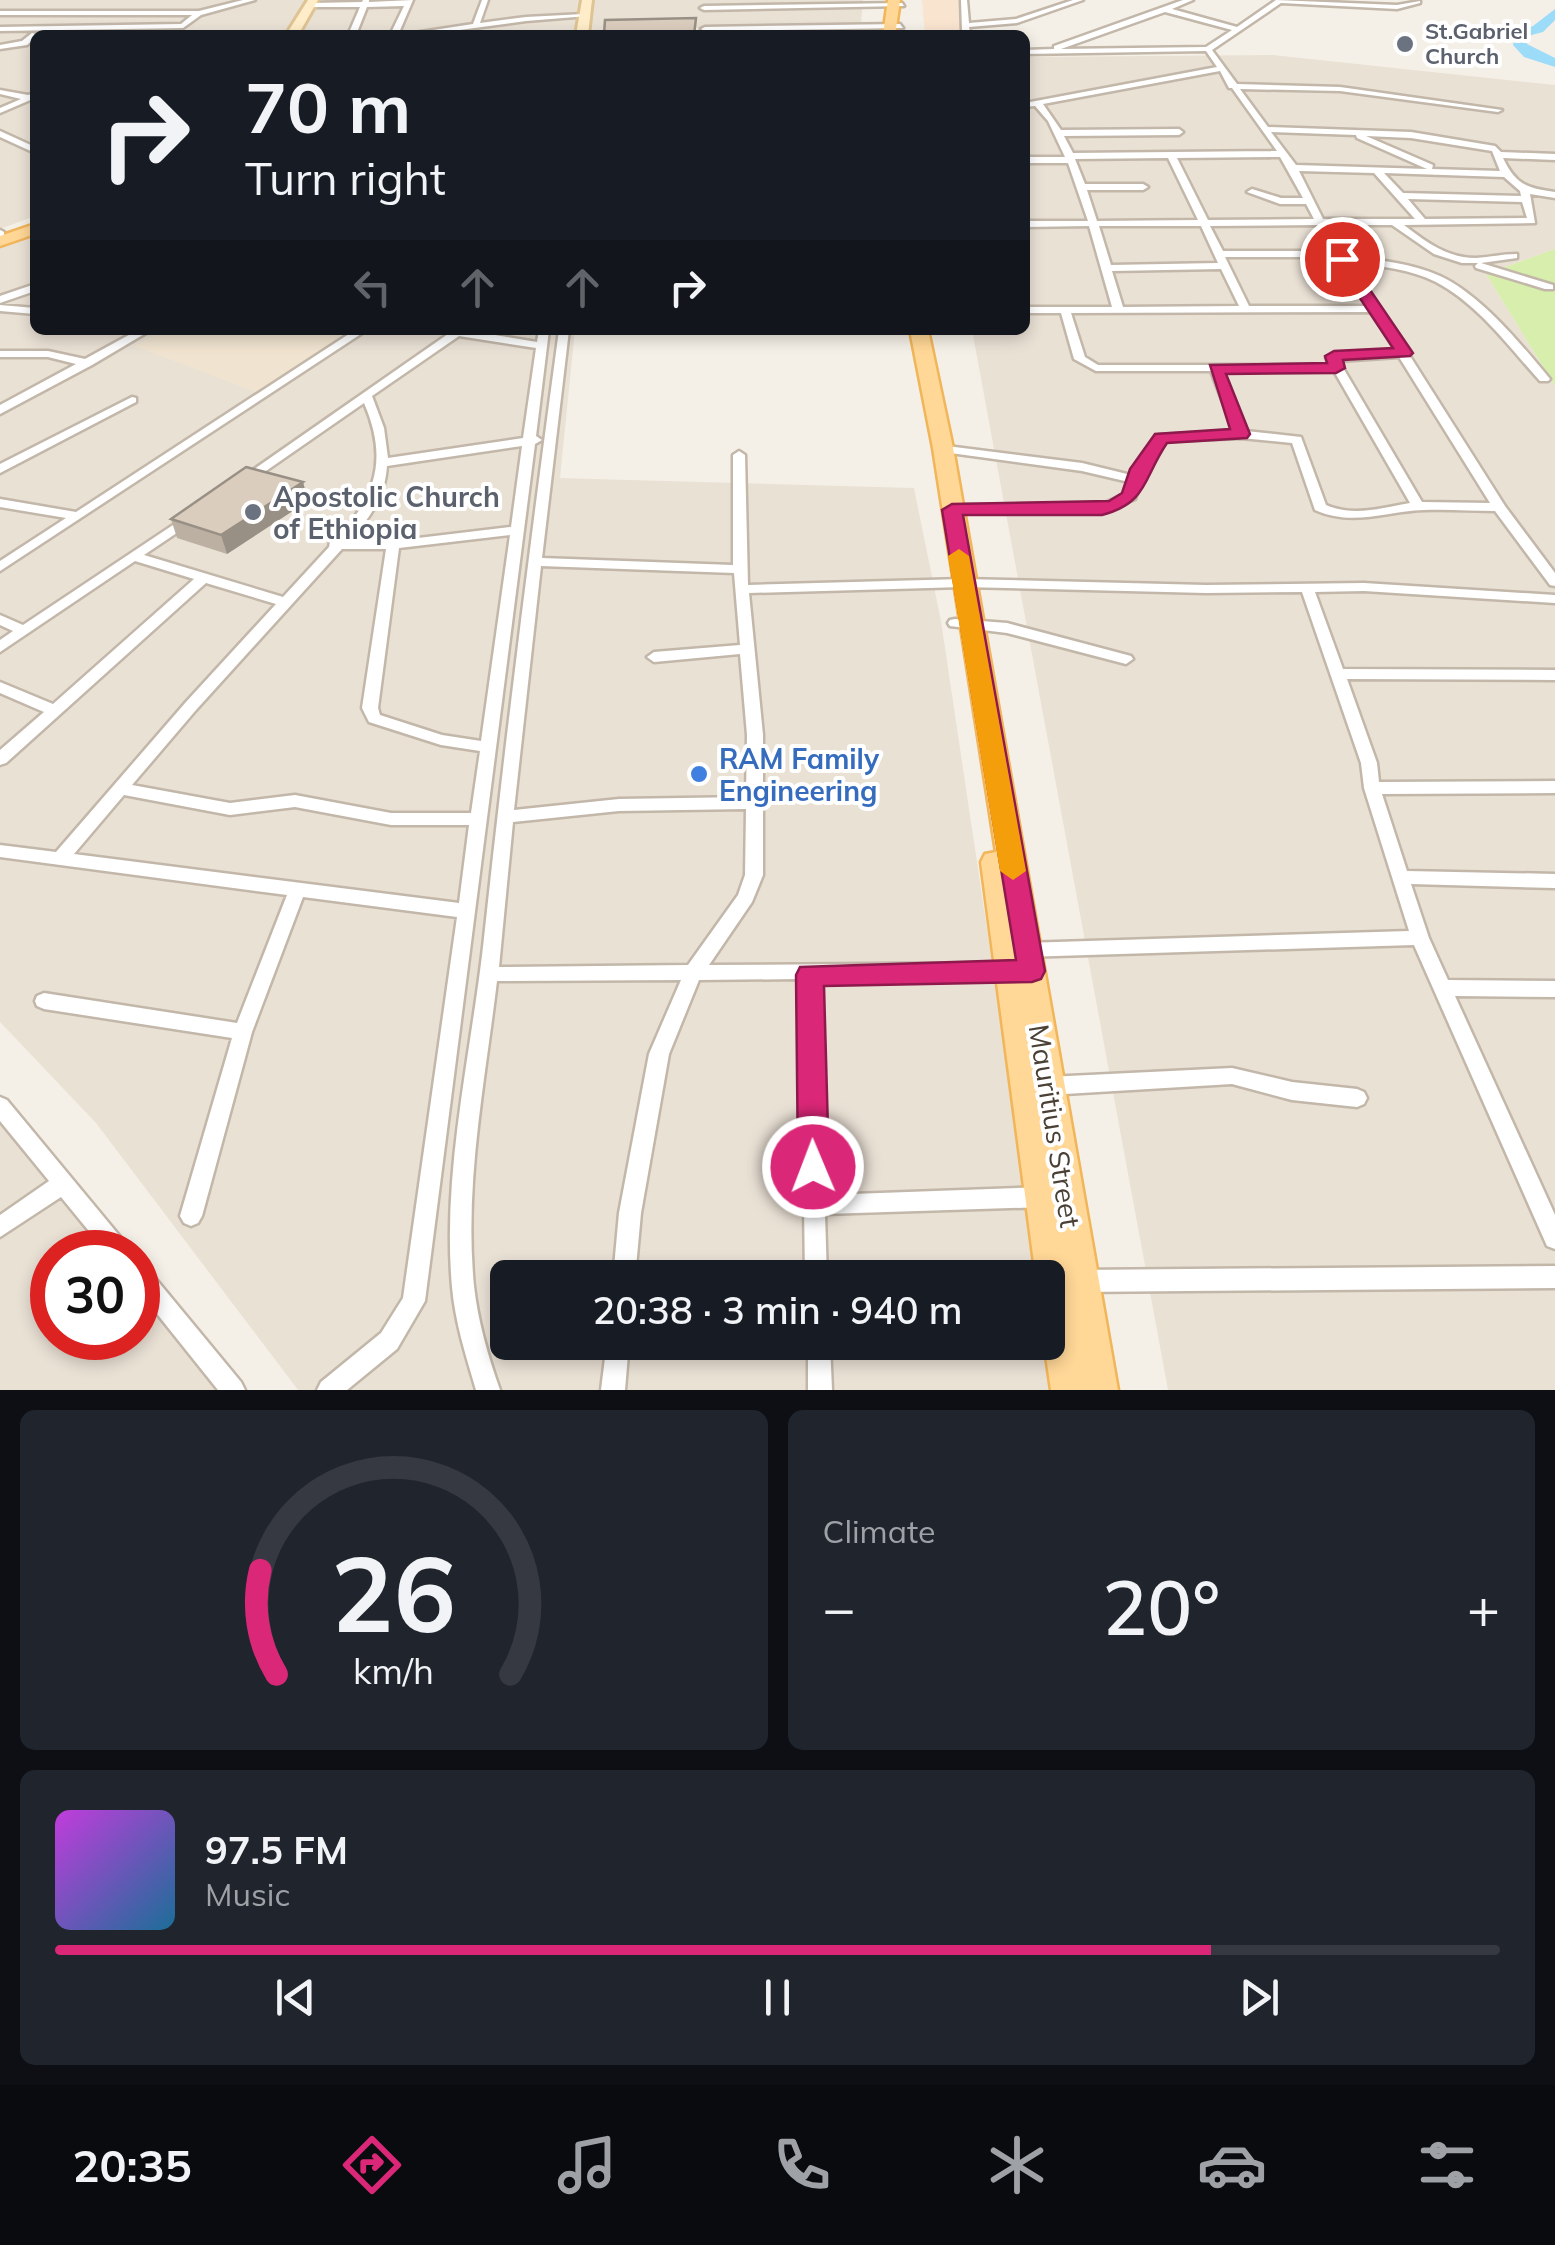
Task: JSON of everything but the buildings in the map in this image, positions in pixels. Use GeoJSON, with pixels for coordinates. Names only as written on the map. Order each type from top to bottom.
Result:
{"type":"FeatureCollection","features":[{"type":"Feature","properties":{"kind":"main road"},"geometry":{"type":"LineString","coordinates":[[895,30],[898,2]]}},
{"type":"Feature","properties":{"kind":"main road"},"geometry":{"type":"LineString","coordinates":[[0,236],[30,227]]}},
{"type":"Feature","properties":{"kind":"main road","name":"Mauritius Street"},"geometry":{"type":"LineString","coordinates":[[906,335],[963,623],[1068,1281],[1099,1390]]}},
{"type":"Feature","properties":{"kind":"main road","name":"Mauritius Street"},"geometry":{"type":"LineString","coordinates":[[920,335],[952,510],[955,583]]}},
{"type":"Feature","properties":{"kind":"main road","name":"Mauritius Street"},"geometry":{"type":"LineString","coordinates":[[1019,960],[1048,1086],[1053,1197]]}},
{"type":"Feature","properties":{"kind":"main road","name":"Mauritius Street"},"geometry":{"type":"LineString","coordinates":[[1068,1281],[1070,1390]]}},
{"type":"Feature","properties":{"kind":"street"},"geometry":{"type":"LineString","coordinates":[[0,13],[200,13],[252,0]]}},
{"type":"Feature","properties":{"kind":"street"},"geometry":{"type":"LineString","coordinates":[[476,25],[484,0]]}},
{"type":"Feature","properties":{"kind":"street"},"geometry":{"type":"LineString","coordinates":[[583,30],[586,0]]}},
{"type":"Feature","properties":{"kind":"street"},"geometry":{"type":"LineString","coordinates":[[599,21],[600,0]]}},
{"type":"Feature","properties":{"kind":"street"},"geometry":{"type":"LineString","coordinates":[[964,0],[966,30]]}},
{"type":"Feature","properties":{"kind":"street"},"geometry":{"type":"LineString","coordinates":[[966,25],[1018,21],[1080,0]]}},
{"type":"Feature","properties":{"kind":"street"},"geometry":{"type":"LineString","coordinates":[[1046,52],[1190,0]]}},
{"type":"Feature","properties":{"kind":"street"},"geometry":{"type":"LineString","coordinates":[[1030,52],[1208,49],[1280,0],[1397,7],[1418,2]]}},
{"type":"Feature","properties":{"kind":"street"},"geometry":{"type":"LineString","coordinates":[[295,30],[312,2],[409,2],[396,30]]}},
{"type":"Feature","properties":{"kind":"street"},"geometry":{"type":"LineString","coordinates":[[354,30],[365,2]]}},
{"type":"Feature","properties":{"kind":"street"},"geometry":{"type":"LineString","coordinates":[[705,30],[703,4],[898,2]]}},
{"type":"Feature","properties":{"kind":"street"},"geometry":{"type":"LineString","coordinates":[[1167,10],[1234,28]]}},
{"type":"Feature","properties":{"kind":"street"},"geometry":{"type":"LineString","coordinates":[[182,30],[200,13]]}},
{"type":"Feature","properties":{"kind":"street"},"geometry":{"type":"LineString","coordinates":[[450,30],[584,16]]}},
{"type":"Feature","properties":{"kind":"street"},"geometry":{"type":"LineString","coordinates":[[0,29],[30,32]]}},
{"type":"Feature","properties":{"kind":"street"},"geometry":{"type":"LineString","coordinates":[[0,48],[30,38]]}},
{"type":"Feature","properties":{"kind":"street"},"geometry":{"type":"LineString","coordinates":[[1208,49],[1293,168],[1318,220],[1498,507],[1555,582]]}},
{"type":"Feature","properties":{"kind":"street"},"geometry":{"type":"LineString","coordinates":[[1030,106],[1219,68]]}},
{"type":"Feature","properties":{"kind":"street"},"geometry":{"type":"LineString","coordinates":[[1232,86],[1340,89],[1498,110]]}},
{"type":"Feature","properties":{"kind":"street"},"geometry":{"type":"LineString","coordinates":[[0,92],[30,97]]}},
{"type":"Feature","properties":{"kind":"street"},"geometry":{"type":"LineString","coordinates":[[0,112],[30,98]]}},
{"type":"Feature","properties":{"kind":"street"},"geometry":{"type":"LineString","coordinates":[[1039,105],[1059,133],[1069,158],[1118,309]]}},
{"type":"Feature","properties":{"kind":"street"},"geometry":{"type":"LineString","coordinates":[[1030,224],[1526,222],[1532,218],[1525,194],[1506,174],[1494,149],[1453,140],[1347,130],[1266,129]]}},
{"type":"Feature","properties":{"kind":"street"},"geometry":{"type":"LineString","coordinates":[[1347,130],[1441,172]]}},
{"type":"Feature","properties":{"kind":"street"},"geometry":{"type":"LineString","coordinates":[[1059,133],[1179,132]]}},
{"type":"Feature","properties":{"kind":"street"},"geometry":{"type":"LineString","coordinates":[[0,134],[30,148]]}},
{"type":"Feature","properties":{"kind":"street"},"geometry":{"type":"LineString","coordinates":[[1030,160],[1283,154]]}},
{"type":"Feature","properties":{"kind":"street"},"geometry":{"type":"LineString","coordinates":[[1500,155],[1555,157]]}},
{"type":"Feature","properties":{"kind":"street"},"geometry":{"type":"LineString","coordinates":[[1172,156],[1244,308]]}},
{"type":"Feature","properties":{"kind":"street"},"geometry":{"type":"LineString","coordinates":[[1293,168],[1506,174]]}},
{"type":"Feature","properties":{"kind":"street"},"geometry":{"type":"LineString","coordinates":[[1377,170],[1424,223]]}},
{"type":"Feature","properties":{"kind":"street"},"geometry":{"type":"LineString","coordinates":[[1458,173],[1476,198]]}},
{"type":"Feature","properties":{"kind":"street"},"geometry":{"type":"LineString","coordinates":[[1080,187],[1142,186]]}},
{"type":"Feature","properties":{"kind":"street"},"geometry":{"type":"LineString","coordinates":[[1252,192],[1280,202],[1311,201]]}},
{"type":"Feature","properties":{"kind":"street"},"geometry":{"type":"LineString","coordinates":[[1398,196],[1555,195]]}},
{"type":"Feature","properties":{"kind":"street"},"geometry":{"type":"LineString","coordinates":[[1396,223],[1469,275],[1544,379]]}},
{"type":"Feature","properties":{"kind":"street"},"geometry":{"type":"LineString","coordinates":[[1218,254],[1341,256],[1549,288]]}},
{"type":"Feature","properties":{"kind":"street"},"geometry":{"type":"LineString","coordinates":[[1469,275],[1512,256]]}},
{"type":"Feature","properties":{"kind":"street"},"geometry":{"type":"LineString","coordinates":[[1106,268],[1224,266]]}},
{"type":"Feature","properties":{"kind":"street"},"geometry":{"type":"LineString","coordinates":[[0,300],[30,289]]}},
{"type":"Feature","properties":{"kind":"street"},"geometry":{"type":"LineString","coordinates":[[0,308],[30,311]]}},
{"type":"Feature","properties":{"kind":"street"},"geometry":{"type":"LineString","coordinates":[[1030,310],[1376,309]]}},
{"type":"Feature","properties":{"kind":"street"},"geometry":{"type":"LineString","coordinates":[[1064,310],[1085,365],[1336,368]]}},
{"type":"Feature","properties":{"kind":"street"},"geometry":{"type":"LineString","coordinates":[[0,410],[137,335]]}},
{"type":"Feature","properties":{"kind":"street"},"geometry":{"type":"LineString","coordinates":[[0,567],[354,335]]}},
{"type":"Feature","properties":{"kind":"street"},"geometry":{"type":"LineString","coordinates":[[232,489],[367,397],[448,335]]}},
{"type":"Feature","properties":{"kind":"street"},"geometry":{"type":"LineString","coordinates":[[330,1390],[389,1341],[414,1301],[543,338],[498,335]]}},
{"type":"Feature","properties":{"kind":"street"},"geometry":{"type":"LineString","coordinates":[[488,1390],[472,1351],[462,1306],[466,1147],[563,335]]}},
{"type":"Feature","properties":{"kind":"street"},"geometry":{"type":"LineString","coordinates":[[1404,353],[1334,356],[1336,368],[1418,506]]}},
{"type":"Feature","properties":{"kind":"street"},"geometry":{"type":"LineString","coordinates":[[0,354],[48,354],[88,362]]}},
{"type":"Feature","properties":{"kind":"street"},"geometry":{"type":"LineString","coordinates":[[1216,368],[1241,434]]}},
{"type":"Feature","properties":{"kind":"street"},"geometry":{"type":"LineString","coordinates":[[59,860],[373,503],[382,486],[382,463],[376,414],[367,397]]}},
{"type":"Feature","properties":{"kind":"street"},"geometry":{"type":"LineString","coordinates":[[0,468],[132,400]]}},
{"type":"Feature","properties":{"kind":"street"},"geometry":{"type":"LineString","coordinates":[[952,510],[1102,509],[1131,496],[1134,480],[1162,438],[1241,434],[1296,440],[1320,507],[1325,511],[1346,516],[1418,506],[1498,507]]}},
{"type":"Feature","properties":{"kind":"street"},"geometry":{"type":"LineString","coordinates":[[382,463],[550,440]]}},
{"type":"Feature","properties":{"kind":"street"},"geometry":{"type":"LineString","coordinates":[[943,448],[1082,467],[1134,480]]}},
{"type":"Feature","properties":{"kind":"street"},"geometry":{"type":"LineString","coordinates":[[626,1260],[636,1178],[659,1054],[693,973],[752,886],[756,803],[740,569],[739,454]]}},
{"type":"Feature","properties":{"kind":"street"},"geometry":{"type":"LineString","coordinates":[[0,503],[78,516]]}},
{"type":"Feature","properties":{"kind":"street"},"geometry":{"type":"LineString","coordinates":[[0,647],[200,512]]}},
{"type":"Feature","properties":{"kind":"street"},"geometry":{"type":"LineString","coordinates":[[336,545],[393,545],[518,530]]}},
{"type":"Feature","properties":{"kind":"street"},"geometry":{"type":"LineString","coordinates":[[393,545],[370,708],[374,718],[441,740],[486,747]]}},
{"type":"Feature","properties":{"kind":"street"},"geometry":{"type":"LineString","coordinates":[[135,556],[287,603]]}},
{"type":"Feature","properties":{"kind":"street"},"geometry":{"type":"LineString","coordinates":[[534,562],[740,569]]}},
{"type":"Feature","properties":{"kind":"street"},"geometry":{"type":"LineString","coordinates":[[0,758],[204,578]]}},
{"type":"Feature","properties":{"kind":"street"},"geometry":{"type":"LineString","coordinates":[[744,590],[955,583],[1364,586],[1555,599]]}},
{"type":"Feature","properties":{"kind":"street"},"geometry":{"type":"LineString","coordinates":[[1307,588],[1373,776],[1372,788],[1404,878],[1420,938],[1555,1239]]}},
{"type":"Feature","properties":{"kind":"street"},"geometry":{"type":"LineString","coordinates":[[0,619],[24,631]]}},
{"type":"Feature","properties":{"kind":"street"},"geometry":{"type":"LineString","coordinates":[[963,623],[1007,628],[1126,660]]}},
{"type":"Feature","properties":{"kind":"street"},"geometry":{"type":"LineString","coordinates":[[654,657],[748,648]]}},
{"type":"Feature","properties":{"kind":"street"},"geometry":{"type":"LineString","coordinates":[[1339,674],[1555,674]]}},
{"type":"Feature","properties":{"kind":"street"},"geometry":{"type":"LineString","coordinates":[[0,687],[54,710]]}},
{"type":"Feature","properties":{"kind":"street"},"geometry":{"type":"LineString","coordinates":[[1372,788],[1555,787]]}},
{"type":"Feature","properties":{"kind":"street"},"geometry":{"type":"LineString","coordinates":[[121,789],[230,809],[296,802],[390,819],[476,819]]}},
{"type":"Feature","properties":{"kind":"street"},"geometry":{"type":"LineString","coordinates":[[505,817],[619,805],[756,803]]}},
{"type":"Feature","properties":{"kind":"street"},"geometry":{"type":"LineString","coordinates":[[0,851],[466,912]]}},
{"type":"Feature","properties":{"kind":"street"},"geometry":{"type":"LineString","coordinates":[[471,868],[499,866]]}},
{"type":"Feature","properties":{"kind":"street"},"geometry":{"type":"LineString","coordinates":[[1404,878],[1555,881]]}},
{"type":"Feature","properties":{"kind":"street"},"geometry":{"type":"LineString","coordinates":[[190,1216],[243,1032],[297,891]]}},
{"type":"Feature","properties":{"kind":"street"},"geometry":{"type":"LineString","coordinates":[[488,974],[810,975],[1420,938]]}},
{"type":"Feature","properties":{"kind":"street"},"geometry":{"type":"LineString","coordinates":[[810,975],[816,1260]]}},
{"type":"Feature","properties":{"kind":"street"},"geometry":{"type":"LineString","coordinates":[[1443,988],[1555,989]]}},
{"type":"Feature","properties":{"kind":"street"},"geometry":{"type":"LineString","coordinates":[[44,1001],[243,1032]]}},
{"type":"Feature","properties":{"kind":"street"},"geometry":{"type":"LineString","coordinates":[[1048,1086],[1232,1076],[1292,1091],[1357,1098]]}},
{"type":"Feature","properties":{"kind":"street"},"geometry":{"type":"LineString","coordinates":[[0,1106],[101,1230]]}},
{"type":"Feature","properties":{"kind":"street"},"geometry":{"type":"LineString","coordinates":[[0,1227],[62,1184]]}},
{"type":"Feature","properties":{"kind":"street"},"geometry":{"type":"LineString","coordinates":[[814,1206],[1053,1197]]}},
{"type":"Feature","properties":{"kind":"street"},"geometry":{"type":"LineString","coordinates":[[1068,1281],[1555,1277]]}},
{"type":"Feature","properties":{"kind":"street"},"geometry":{"type":"LineString","coordinates":[[160,1301],[233,1390]]}},
{"type":"Feature","properties":{"kind":"street"},"geometry":{"type":"LineString","coordinates":[[613,1390],[616,1360]]}},
{"type":"Feature","properties":{"kind":"street"},"geometry":{"type":"LineString","coordinates":[[819,1360],[820,1390]]}},
{"type":"Feature","properties":{"kind":"shaded area"},"geometry":{"type":"Polygon","coordinates":[[[0,0],[863,0],[860,30],[30,30],[30,218],[0,229],[0,0]]]}},
{"type":"Feature","properties":{"kind":"shaded area"},"geometry":{"type":"Polygon","coordinates":[[[922,0],[961,0],[965,30],[925,30],[922,0]]]}},
{"type":"Feature","properties":{"kind":"shaded area"},"geometry":{"type":"Polygon","coordinates":[[[1273,55],[1555,85],[1555,249],[1486,274],[1555,386],[1555,1390],[1168,1390],[973,335],[1030,335],[1030,57],[1273,55]]]}},
{"type":"Feature","properties":{"kind":"shaded area"},"geometry":{"type":"Polygon","coordinates":[[[30,237],[30,335],[574,335],[560,478],[914,488],[941,621],[1036,1260],[490,1260],[490,1360],[1052,1360],[1058,1390],[298,1390],[96,1123],[0,1022],[0,246],[30,237]]]}},
{"type":"Feature","properties":{"kind":"shaded area"},"geometry":{"type":"Polygon","coordinates":[[[154,335],[345,335],[256,392],[135,346],[154,335]]]}},
{"type":"Feature","properties":{"kind":"shaded area"},"geometry":{"type":"Polygon","coordinates":[[[0,1113],[99,1230],[30,1230],[30,1360],[160,1360],[160,1301],[235,1390],[0,1390],[0,1113]]]}},
{"type":"Feature","properties":{"kind":"green space"},"geometry":{"type":"Polygon","coordinates":[[[1555,249],[1555,386],[1486,274],[1555,249]]]}},
{"type":"Feature","properties":{"kind":"waterway"},"geometry":{"type":"LineString","coordinates":[[1555,13],[1538,29],[1521,34],[1520,45],[1529,54],[1555,63]]}},
{"type":"Feature","properties":{"kind":"slow traffic"},"geometry":{"type":"LineString","coordinates":[[959,556],[1013,871]]}},
{"type":"Feature","properties":{"kind":"place","name":"St.Gabriel Church"},"geometry":{"type":"Point","coordinates":[1405,44]}},
{"type":"Feature","properties":{"kind":"place","name":"Apostolic Church of Ethiopia"},"geometry":{"type":"Point","coordinates":[253,512]}},
{"type":"Feature","properties":{"kind":"place","name":"RAM Family Engineering"},"geometry":{"type":"Point","coordinates":[699,774]}},
{"type":"Feature","properties":{"kind":"route"},"geometry":{"type":"LineString","coordinates":[[813,1167],[810,975],[1032,971],[952,510],[1102,509],[1116,505],[1131,496],[1134,480],[1162,438],[1241,434],[1216,368],[1336,368],[1332,358],[1342,354],[1404,353],[1342,259]]}}]}
